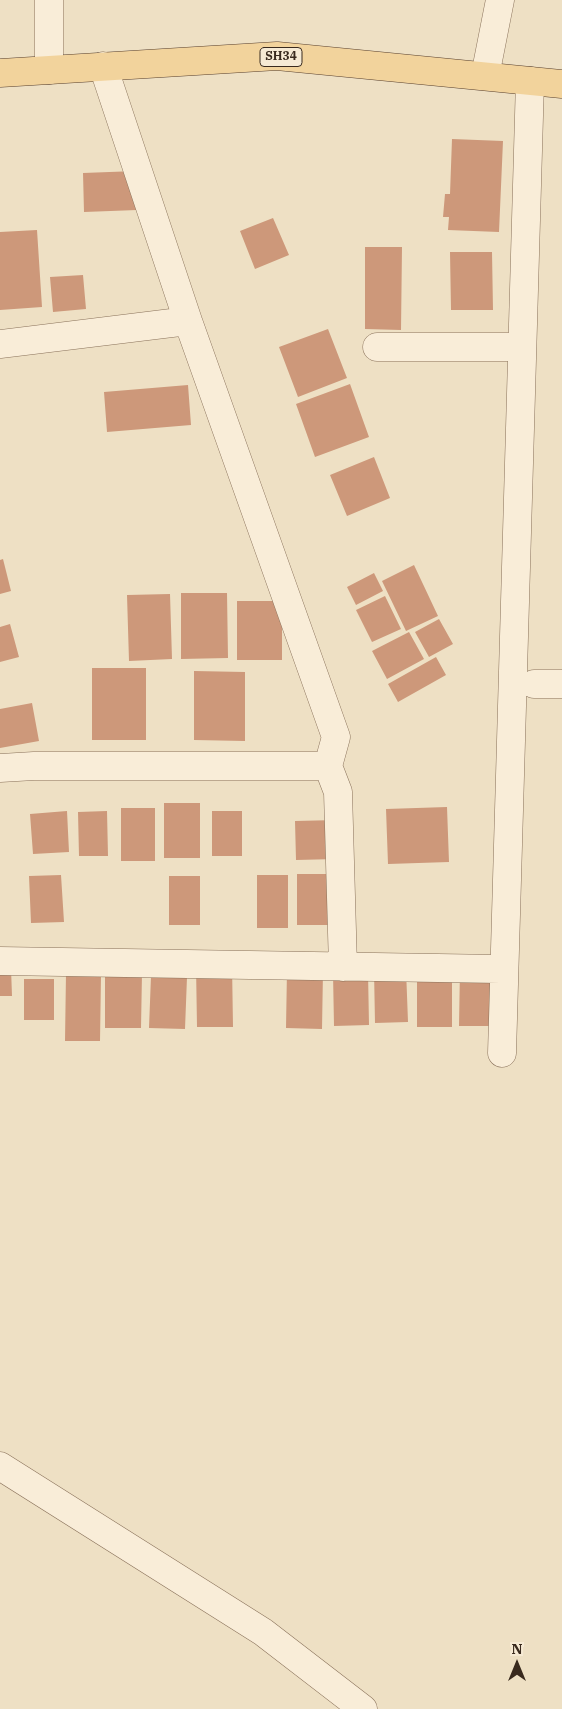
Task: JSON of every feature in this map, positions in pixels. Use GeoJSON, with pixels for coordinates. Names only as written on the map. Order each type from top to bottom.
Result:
{"type":"FeatureCollection","features":[{"type":"Feature","properties":{"kind":"main road","name":"SH34"},"geometry":{"type":"LineString","coordinates":[[0,72],[277,56],[562,84]]}},
{"type":"Feature","properties":{"kind":"street"},"geometry":{"type":"LineString","coordinates":[[49,0],[49,70]]}},
{"type":"Feature","properties":{"kind":"street"},"geometry":{"type":"LineString","coordinates":[[485,76],[500,0]]}},
{"type":"Feature","properties":{"kind":"street"},"geometry":{"type":"LineString","coordinates":[[103,66],[188,321],[336,737],[328,766],[338,792],[343,967]]}},
{"type":"Feature","properties":{"kind":"street"},"geometry":{"type":"LineString","coordinates":[[502,1053],[530,81]]}},
{"type":"Feature","properties":{"kind":"street"},"geometry":{"type":"LineString","coordinates":[[0,344],[188,321]]}},
{"type":"Feature","properties":{"kind":"street"},"geometry":{"type":"LineString","coordinates":[[377,347],[522,347]]}},
{"type":"Feature","properties":{"kind":"street"},"geometry":{"type":"LineString","coordinates":[[534,684],[562,684]]}},
{"type":"Feature","properties":{"kind":"street"},"geometry":{"type":"LineString","coordinates":[[0,768],[34,766],[328,766]]}},
{"type":"Feature","properties":{"kind":"street"},"geometry":{"type":"LineString","coordinates":[[0,961],[500,969]]}},
{"type":"Feature","properties":{"kind":"street"},"geometry":{"type":"LineString","coordinates":[[0,1466],[263,1632],[363,1709]]}},
{"type":"Feature","properties":{"kind":"building"},"geometry":{"type":"Polygon","coordinates":[[[452,139],[503,141],[499,232],[448,230],[449,217],[443,217],[445,194],[450,194],[452,139]]]}},
{"type":"Feature","properties":{"kind":"building"},"geometry":{"type":"Polygon","coordinates":[[[136,171],[137,210],[84,212],[83,173],[136,171]]]}},
{"type":"Feature","properties":{"kind":"building"},"geometry":{"type":"Polygon","coordinates":[[[273,218],[289,255],[255,269],[240,231],[273,218]]]}},
{"type":"Feature","properties":{"kind":"building"},"geometry":{"type":"Polygon","coordinates":[[[37,230],[42,307],[0,310],[0,232],[37,230]]]}},
{"type":"Feature","properties":{"kind":"building"},"geometry":{"type":"Polygon","coordinates":[[[365,247],[402,247],[401,330],[365,329],[365,247]]]}},
{"type":"Feature","properties":{"kind":"building"},"geometry":{"type":"Polygon","coordinates":[[[450,252],[492,252],[493,310],[451,310],[450,252]]]}},
{"type":"Feature","properties":{"kind":"building"},"geometry":{"type":"Polygon","coordinates":[[[83,275],[86,309],[53,312],[50,277],[83,275]]]}},
{"type":"Feature","properties":{"kind":"building"},"geometry":{"type":"Polygon","coordinates":[[[328,329],[347,378],[298,397],[279,347],[328,329]]]}},
{"type":"Feature","properties":{"kind":"building"},"geometry":{"type":"Polygon","coordinates":[[[350,384],[369,437],[315,457],[296,404],[350,384]]]}},
{"type":"Feature","properties":{"kind":"building"},"geometry":{"type":"Polygon","coordinates":[[[188,385],[191,425],[107,432],[104,392],[188,385]]]}},
{"type":"Feature","properties":{"kind":"building"},"geometry":{"type":"Polygon","coordinates":[[[374,457],[390,498],[347,516],[330,475],[374,457]]]}},
{"type":"Feature","properties":{"kind":"building"},"geometry":{"type":"Polygon","coordinates":[[[3,559],[11,591],[0,594],[0,560],[3,559]]]}},
{"type":"Feature","properties":{"kind":"building"},"geometry":{"type":"Polygon","coordinates":[[[414,565],[438,616],[406,631],[382,581],[414,565]]]}},
{"type":"Feature","properties":{"kind":"building"},"geometry":{"type":"Polygon","coordinates":[[[374,573],[383,591],[356,605],[347,587],[374,573]]]}},
{"type":"Feature","properties":{"kind":"building"},"geometry":{"type":"Polygon","coordinates":[[[181,593],[227,593],[228,658],[181,659],[181,593]]]}},
{"type":"Feature","properties":{"kind":"building"},"geometry":{"type":"Polygon","coordinates":[[[170,594],[172,659],[129,661],[127,595],[170,594]]]}},
{"type":"Feature","properties":{"kind":"building"},"geometry":{"type":"Polygon","coordinates":[[[385,596],[401,629],[372,642],[356,610],[385,596]]]}},
{"type":"Feature","properties":{"kind":"building"},"geometry":{"type":"Polygon","coordinates":[[[237,601],[282,601],[282,660],[237,660],[237,601]]]}},
{"type":"Feature","properties":{"kind":"building"},"geometry":{"type":"Polygon","coordinates":[[[439,619],[453,644],[429,657],[415,632],[439,619]]]}},
{"type":"Feature","properties":{"kind":"building"},"geometry":{"type":"Polygon","coordinates":[[[10,624],[19,657],[0,662],[0,627],[10,624]]]}},
{"type":"Feature","properties":{"kind":"building"},"geometry":{"type":"Polygon","coordinates":[[[409,632],[424,659],[387,679],[372,651],[409,632]]]}},
{"type":"Feature","properties":{"kind":"building"},"geometry":{"type":"Polygon","coordinates":[[[436,657],[446,675],[398,702],[388,684],[436,657]]]}},
{"type":"Feature","properties":{"kind":"building"},"geometry":{"type":"Polygon","coordinates":[[[92,668],[146,668],[146,740],[92,740],[92,668]]]}},
{"type":"Feature","properties":{"kind":"building"},"geometry":{"type":"Polygon","coordinates":[[[194,671],[245,672],[245,741],[194,740],[194,671]]]}},
{"type":"Feature","properties":{"kind":"building"},"geometry":{"type":"Polygon","coordinates":[[[32,703],[39,741],[0,748],[0,709],[32,703]]]}},
{"type":"Feature","properties":{"kind":"building"},"geometry":{"type":"Polygon","coordinates":[[[164,803],[200,803],[200,858],[164,858],[164,803]]]}},
{"type":"Feature","properties":{"kind":"building"},"geometry":{"type":"Polygon","coordinates":[[[447,807],[449,862],[388,864],[386,809],[447,807]]]}},
{"type":"Feature","properties":{"kind":"building"},"geometry":{"type":"Polygon","coordinates":[[[121,808],[155,808],[155,861],[121,861],[121,808]]]}},
{"type":"Feature","properties":{"kind":"building"},"geometry":{"type":"Polygon","coordinates":[[[67,811],[69,852],[33,854],[30,814],[67,811]]]}},
{"type":"Feature","properties":{"kind":"building"},"geometry":{"type":"Polygon","coordinates":[[[107,811],[108,856],[79,856],[78,812],[107,811]]]}},
{"type":"Feature","properties":{"kind":"building"},"geometry":{"type":"Polygon","coordinates":[[[212,811],[242,811],[242,856],[212,856],[212,811]]]}},
{"type":"Feature","properties":{"kind":"building"},"geometry":{"type":"Polygon","coordinates":[[[337,820],[337,859],[296,860],[295,821],[337,820]]]}},
{"type":"Feature","properties":{"kind":"building"},"geometry":{"type":"Polygon","coordinates":[[[297,874],[333,874],[333,925],[297,925],[297,874]]]}},
{"type":"Feature","properties":{"kind":"building"},"geometry":{"type":"Polygon","coordinates":[[[61,875],[64,922],[31,923],[29,876],[61,875]]]}},
{"type":"Feature","properties":{"kind":"building"},"geometry":{"type":"Polygon","coordinates":[[[257,875],[288,875],[288,928],[257,928],[257,875]]]}},
{"type":"Feature","properties":{"kind":"building"},"geometry":{"type":"Polygon","coordinates":[[[169,876],[200,876],[200,925],[169,925],[169,876]]]}},
{"type":"Feature","properties":{"kind":"building"},"geometry":{"type":"Polygon","coordinates":[[[232,964],[233,1027],[197,1027],[196,965],[232,964]]]}},
{"type":"Feature","properties":{"kind":"building"},"geometry":{"type":"Polygon","coordinates":[[[11,968],[12,996],[0,996],[0,969],[11,968]]]}},
{"type":"Feature","properties":{"kind":"building"},"geometry":{"type":"Polygon","coordinates":[[[406,969],[408,1022],[375,1023],[374,970],[406,969]]]}},
{"type":"Feature","properties":{"kind":"building"},"geometry":{"type":"Polygon","coordinates":[[[460,969],[500,969],[499,1026],[459,1026],[460,969]]]}},
{"type":"Feature","properties":{"kind":"building"},"geometry":{"type":"Polygon","coordinates":[[[287,970],[323,971],[322,1029],[286,1028],[287,970]]]}},
{"type":"Feature","properties":{"kind":"building"},"geometry":{"type":"Polygon","coordinates":[[[417,970],[452,970],[452,1027],[417,1027],[417,970]]]}},
{"type":"Feature","properties":{"kind":"building"},"geometry":{"type":"Polygon","coordinates":[[[105,972],[142,973],[141,1028],[105,1028],[105,972]]]}},
{"type":"Feature","properties":{"kind":"building"},"geometry":{"type":"Polygon","coordinates":[[[368,972],[369,1025],[334,1026],[333,973],[368,972]]]}},
{"type":"Feature","properties":{"kind":"building"},"geometry":{"type":"Polygon","coordinates":[[[66,973],[101,974],[100,1041],[65,1041],[66,973]]]}},
{"type":"Feature","properties":{"kind":"building"},"geometry":{"type":"Polygon","coordinates":[[[151,976],[187,977],[185,1029],[149,1028],[151,976]]]}},
{"type":"Feature","properties":{"kind":"building"},"geometry":{"type":"Polygon","coordinates":[[[24,979],[54,979],[54,1020],[24,1020],[24,979]]]}}]}
